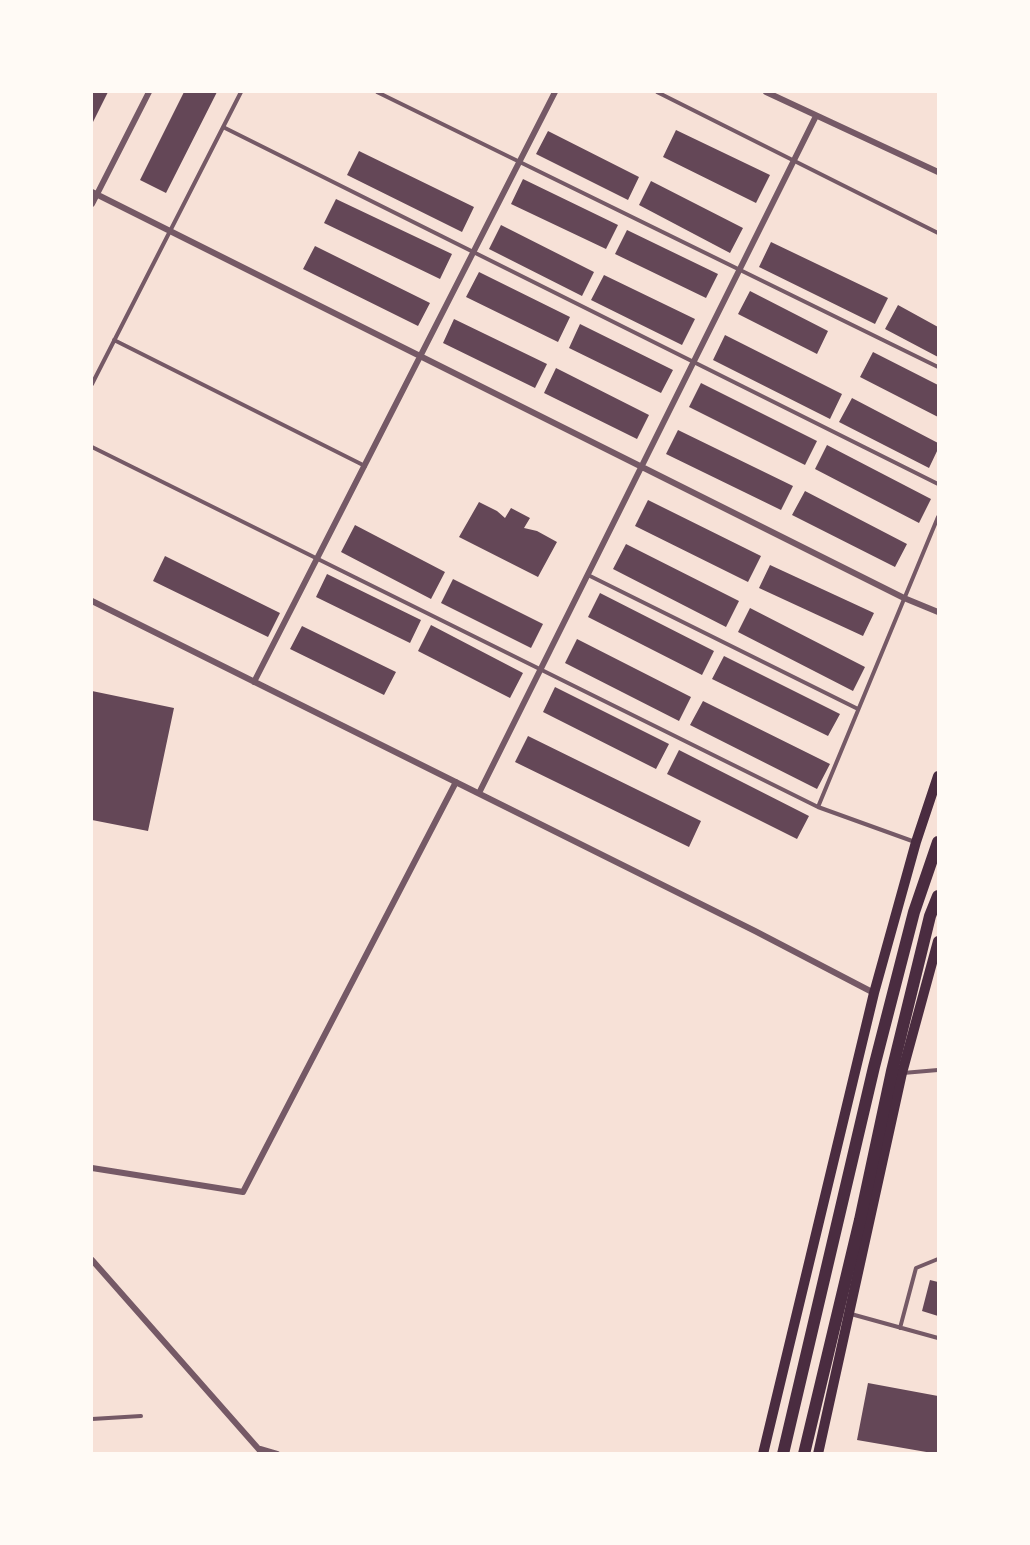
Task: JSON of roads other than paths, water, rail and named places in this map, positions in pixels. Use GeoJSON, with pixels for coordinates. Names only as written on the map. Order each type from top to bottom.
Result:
{"type":"FeatureCollection","features":[{"type":"Feature","properties":{"kind":"highway"},"geometry":{"type":"LineString","coordinates":[[783,1454],[874,1067],[914,912],[939,842]]}},
{"type":"Feature","properties":{"kind":"highway"},"geometry":{"type":"LineString","coordinates":[[804,1454],[892,1071],[930,916],[939,896]]}},
{"type":"Feature","properties":{"kind":"main road"},"geometry":{"type":"LineString","coordinates":[[763,1454],[874,993],[916,843],[939,776]]}},
{"type":"Feature","properties":{"kind":"main road"},"geometry":{"type":"LineString","coordinates":[[818,1454],[851,1314],[902,1073],[939,941]]}},
{"type":"Feature","properties":{"kind":"street"},"geometry":{"type":"LineString","coordinates":[[92,204],[94,193],[149,92]]}},
{"type":"Feature","properties":{"kind":"street"},"geometry":{"type":"LineString","coordinates":[[255,682],[555,92]]}},
{"type":"Feature","properties":{"kind":"street"},"geometry":{"type":"LineString","coordinates":[[766,92],[939,172]]}},
{"type":"Feature","properties":{"kind":"street"},"geometry":{"type":"LineString","coordinates":[[479,794],[816,116]]}},
{"type":"Feature","properties":{"kind":"street"},"geometry":{"type":"LineString","coordinates":[[94,193],[904,598],[939,612]]}},
{"type":"Feature","properties":{"kind":"street"},"geometry":{"type":"LineString","coordinates":[[92,602],[755,931],[874,993]]}},
{"type":"Feature","properties":{"kind":"street"},"geometry":{"type":"LineString","coordinates":[[92,1167],[243,1192],[456,782]]}},
{"type":"Feature","properties":{"kind":"street"},"geometry":{"type":"LineString","coordinates":[[92,1260],[261,1451],[277,1454]]}},
{"type":"Feature","properties":{"kind":"lane"},"geometry":{"type":"LineString","coordinates":[[92,384],[241,92]]}},
{"type":"Feature","properties":{"kind":"lane"},"geometry":{"type":"LineString","coordinates":[[377,92],[939,367]]}},
{"type":"Feature","properties":{"kind":"lane"},"geometry":{"type":"LineString","coordinates":[[657,92],[939,233]]}},
{"type":"Feature","properties":{"kind":"lane"},"geometry":{"type":"LineString","coordinates":[[223,127],[939,484]]}},
{"type":"Feature","properties":{"kind":"lane"},"geometry":{"type":"LineString","coordinates":[[114,340],[365,465]]}},
{"type":"Feature","properties":{"kind":"lane"},"geometry":{"type":"LineString","coordinates":[[92,447],[818,807],[916,843]]}},
{"type":"Feature","properties":{"kind":"lane"},"geometry":{"type":"LineString","coordinates":[[818,807],[939,517]]}},
{"type":"Feature","properties":{"kind":"lane"},"geometry":{"type":"LineString","coordinates":[[588,575],[859,709]]}},
{"type":"Feature","properties":{"kind":"lane"},"geometry":{"type":"LineString","coordinates":[[902,1073],[939,1070]]}},
{"type":"Feature","properties":{"kind":"lane"},"geometry":{"type":"LineString","coordinates":[[900,1328],[916,1268],[939,1259]]}},
{"type":"Feature","properties":{"kind":"lane"},"geometry":{"type":"LineString","coordinates":[[851,1314],[939,1338]]}},
{"type":"Feature","properties":{"kind":"lane"},"geometry":{"type":"LineString","coordinates":[[92,1419],[141,1416]]}}]}
